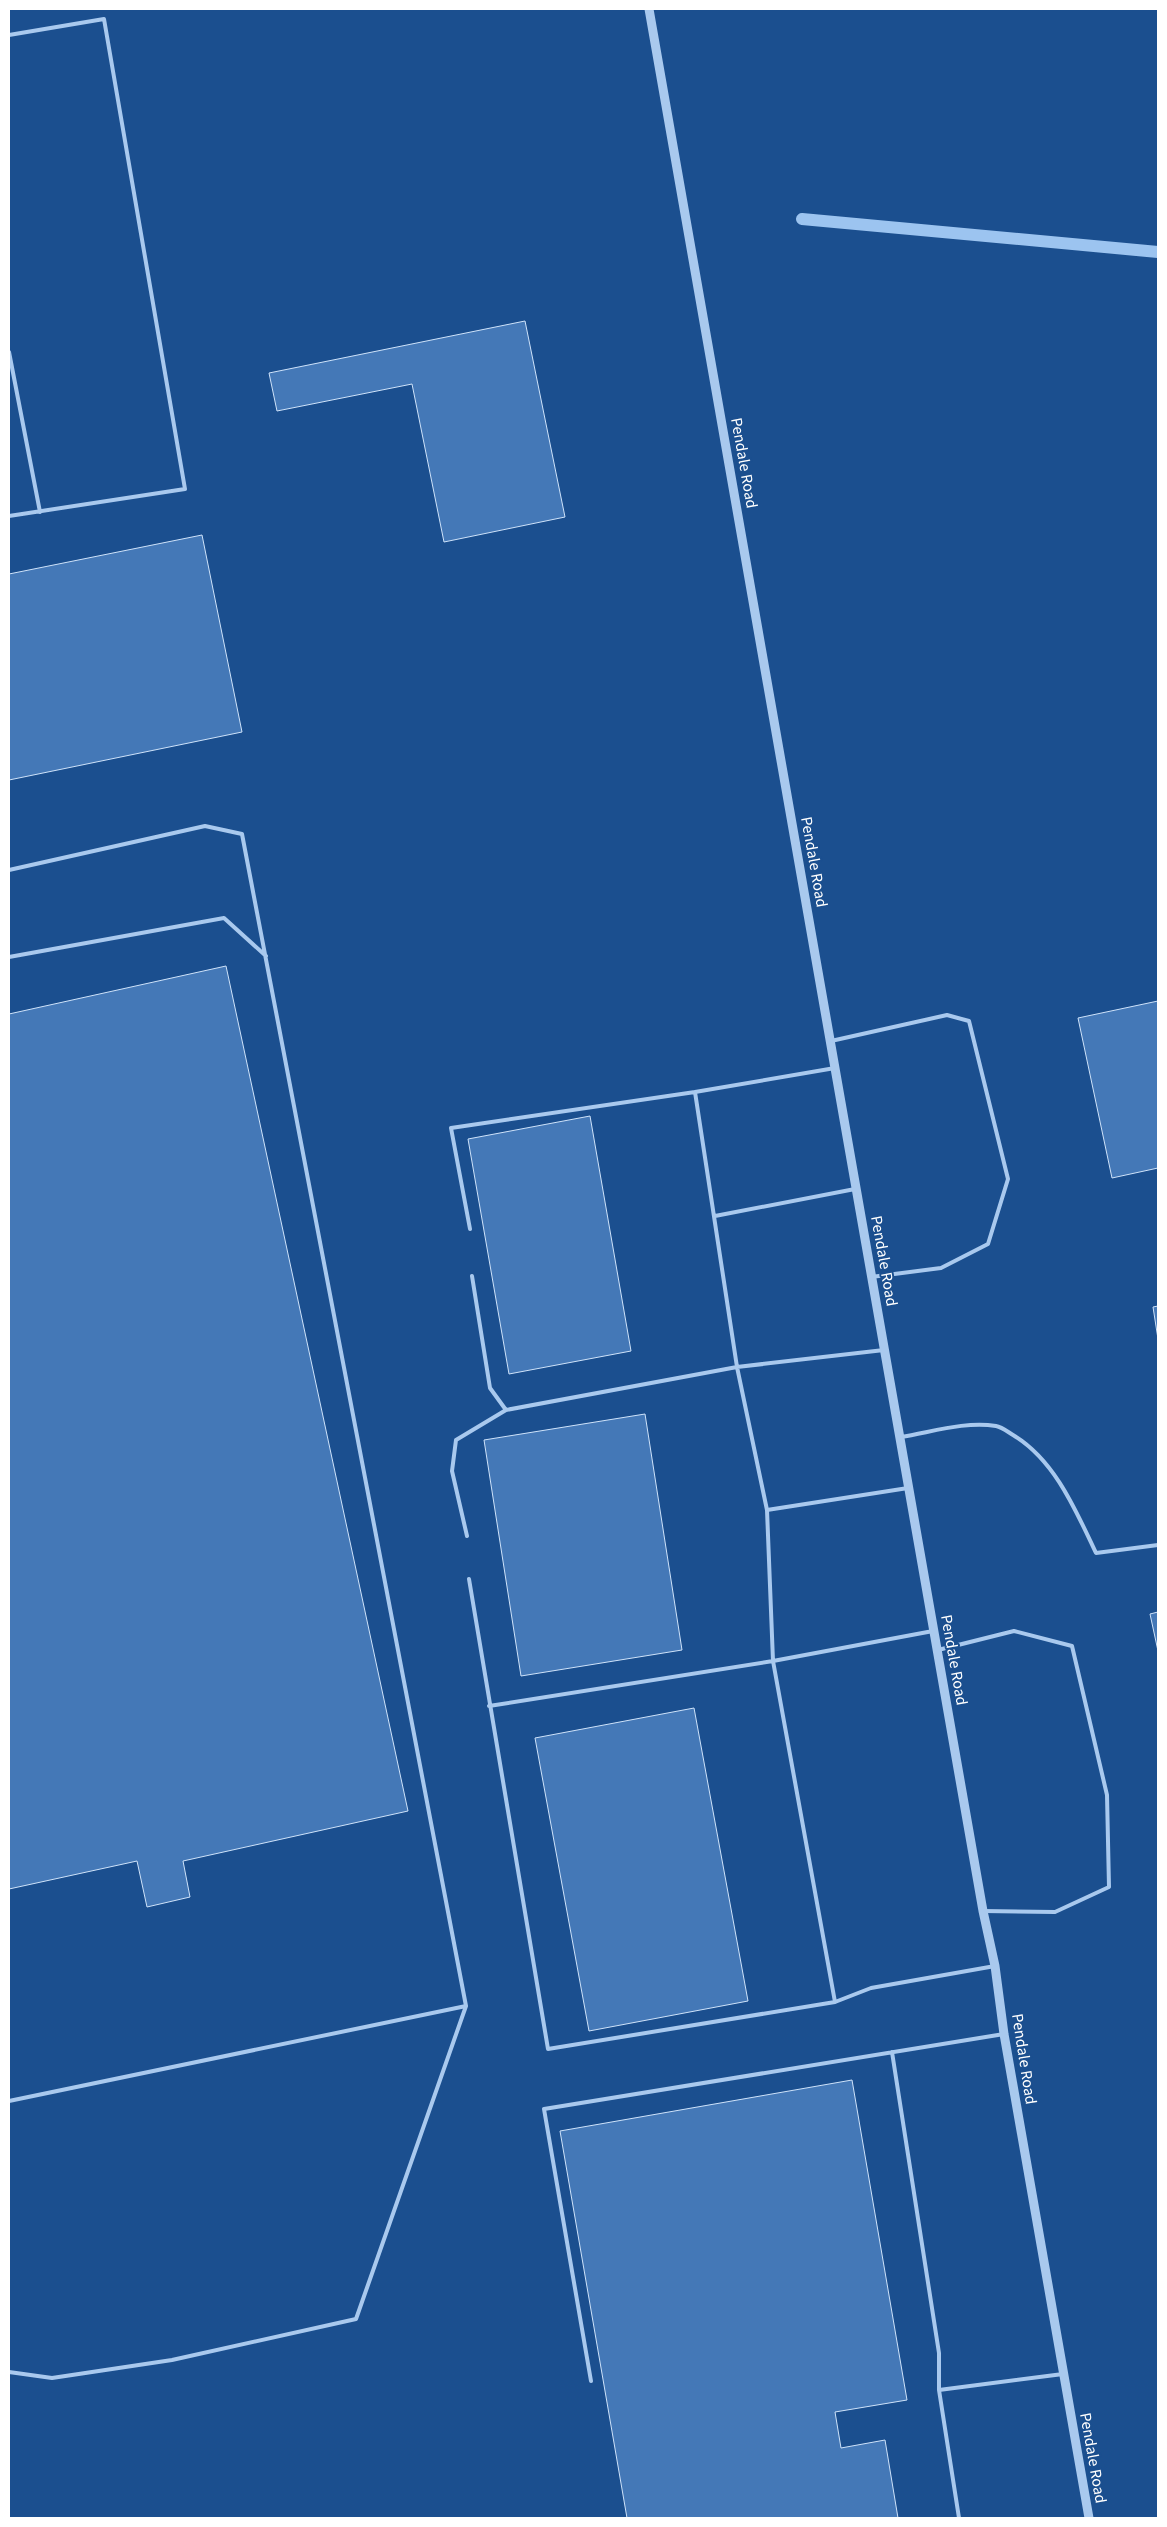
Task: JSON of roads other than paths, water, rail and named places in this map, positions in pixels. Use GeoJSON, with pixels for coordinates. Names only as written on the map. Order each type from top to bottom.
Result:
{"type":"FeatureCollection","features":[{"type":"Feature","properties":{"kind":"street","name":"Pendale Road"},"geometry":{"type":"LineString","coordinates":[[649,9],[936,1650],[983,1911],[995,1966],[1004,2034],[1089,2518]]}},
{"type":"Feature","properties":{"kind":"lane"},"geometry":{"type":"LineString","coordinates":[[9,35],[104,19],[184,489],[9,516]]}},
{"type":"Feature","properties":{"kind":"lane"},"geometry":{"type":"LineString","coordinates":[[9,352],[40,512]]}},
{"type":"Feature","properties":{"kind":"lane"},"geometry":{"type":"LineString","coordinates":[[9,870],[205,826],[242,834],[466,2006],[356,2320],[172,2360],[52,2378],[9,2372]]}},
{"type":"Feature","properties":{"kind":"lane"},"geometry":{"type":"LineString","coordinates":[[9,957],[224,918],[266,956]]}},
{"type":"Feature","properties":{"kind":"lane"},"geometry":{"type":"LineString","coordinates":[[830,1042],[947,1015],[969,1021],[1008,1180],[988,1244],[941,1268],[871,1277]]}},
{"type":"Feature","properties":{"kind":"lane"},"geometry":{"type":"LineString","coordinates":[[470,1229],[451,1128],[694,1092],[835,1068]]}},
{"type":"Feature","properties":{"kind":"lane"},"geometry":{"type":"LineString","coordinates":[[694,1092],[715,1216],[737,1367],[767,1510],[773,1661],[835,2002]]}},
{"type":"Feature","properties":{"kind":"lane"},"geometry":{"type":"LineString","coordinates":[[715,1216],[856,1189]]}},
{"type":"Feature","properties":{"kind":"lane"},"geometry":{"type":"LineString","coordinates":[[472,1276],[490,1388],[506,1410]]}},
{"type":"Feature","properties":{"kind":"lane"},"geometry":{"type":"LineString","coordinates":[[467,1536],[452,1471],[456,1440],[506,1410],[737,1367],[884,1350]]}},
{"type":"Feature","properties":{"kind":"lane"},"geometry":{"type":"LineString","coordinates":[[899,1437],[969,1425],[998,1426],[1020,1439],[1047,1466],[1068,1495],[1096,1553],[1158,1545]]}},
{"type":"Feature","properties":{"kind":"lane"},"geometry":{"type":"LineString","coordinates":[[767,1510],[908,1488]]}},
{"type":"Feature","properties":{"kind":"lane"},"geometry":{"type":"LineString","coordinates":[[469,1579],[548,2049],[835,2002],[871,1988],[995,1966]]}},
{"type":"Feature","properties":{"kind":"lane"},"geometry":{"type":"LineString","coordinates":[[489,1706],[773,1661],[934,1631]]}},
{"type":"Feature","properties":{"kind":"lane"},"geometry":{"type":"LineString","coordinates":[[936,1650],[1014,1631],[1072,1646],[1107,1795],[1109,1887],[1055,1912],[983,1911]]}},
{"type":"Feature","properties":{"kind":"lane"},"geometry":{"type":"LineString","coordinates":[[9,2101],[466,2006]]}},
{"type":"Feature","properties":{"kind":"lane"},"geometry":{"type":"LineString","coordinates":[[591,2381],[544,2108],[1004,2034]]}},
{"type":"Feature","properties":{"kind":"lane"},"geometry":{"type":"LineString","coordinates":[[892,2052],[939,2353],[939,2390],[959,2518]]}},
{"type":"Feature","properties":{"kind":"lane"},"geometry":{"type":"LineString","coordinates":[[939,2390],[1063,2374]]}},
{"type":"Feature","properties":{"kind":"waterway"},"geometry":{"type":"LineString","coordinates":[[802,219],[1158,252]]}}]}
